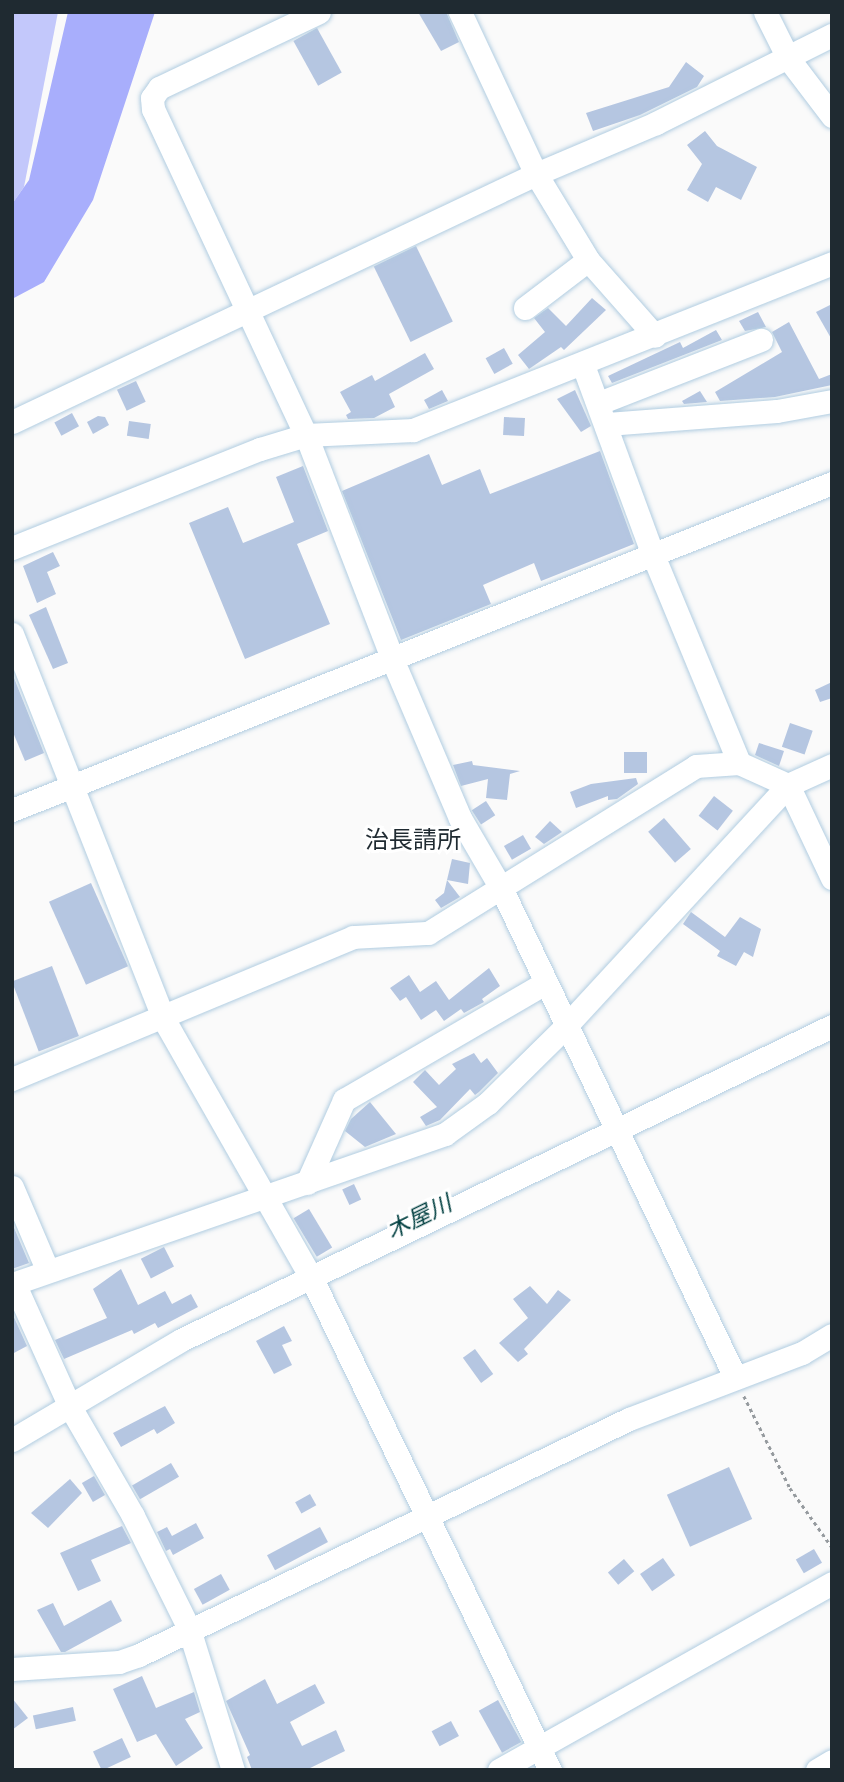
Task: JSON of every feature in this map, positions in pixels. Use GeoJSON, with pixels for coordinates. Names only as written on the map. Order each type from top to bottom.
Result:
{"type":"FeatureCollection","features":[{"type":"Feature","properties":{"kind":"street"},"geometry":{"type":"LineString","coordinates":[[319,12],[159,88],[152,98],[153,109],[306,435],[393,661],[460,818],[502,890],[565,1027],[735,1377]]}},
{"type":"Feature","properties":{"kind":"street"},"geometry":{"type":"LineString","coordinates":[[460,12],[536,174],[589,260],[655,336]]}},
{"type":"Feature","properties":{"kind":"street"},"geometry":{"type":"LineString","coordinates":[[765,12],[788,58],[832,116]]}},
{"type":"Feature","properties":{"kind":"street"},"geometry":{"type":"LineString","coordinates":[[12,422],[536,174],[656,123],[832,35]]}},
{"type":"Feature","properties":{"kind":"street"},"geometry":{"type":"LineString","coordinates":[[525,309],[589,260]]}},
{"type":"Feature","properties":{"kind":"street"},"geometry":{"type":"LineString","coordinates":[[12,548],[260,449],[306,435],[413,430],[583,365],[832,263]]}},
{"type":"Feature","properties":{"kind":"street"},"geometry":{"type":"LineString","coordinates":[[603,413],[761,340]]}},
{"type":"Feature","properties":{"kind":"street"},"geometry":{"type":"LineString","coordinates":[[583,365],[603,413],[653,555],[739,763]]}},
{"type":"Feature","properties":{"kind":"street"},"geometry":{"type":"LineString","coordinates":[[603,413],[778,411],[832,401]]}},
{"type":"Feature","properties":{"kind":"street"},"geometry":{"type":"LineString","coordinates":[[12,810],[393,661],[832,483]]}},
{"type":"Feature","properties":{"kind":"street"},"geometry":{"type":"LineString","coordinates":[[12,634],[163,1018],[308,1273],[427,1515],[536,1749],[550,1770]]}},
{"type":"Feature","properties":{"kind":"street"},"geometry":{"type":"LineString","coordinates":[[12,1079],[353,937],[428,933],[502,890],[696,766],[739,763],[788,785],[832,878]]}},
{"type":"Feature","properties":{"kind":"street"},"geometry":{"type":"LineString","coordinates":[[233,1770],[189,1629],[132,1516],[67,1400],[13,1283],[445,1133],[488,1103],[565,1027],[788,785],[832,765]]}},
{"type":"Feature","properties":{"kind":"street"},"geometry":{"type":"LineString","coordinates":[[307,1182],[344,1100],[545,983]]}},
{"type":"Feature","properties":{"kind":"street"},"geometry":{"type":"LineString","coordinates":[[12,1440],[67,1400],[308,1273],[832,1026]]}},
{"type":"Feature","properties":{"kind":"street"},"geometry":{"type":"LineString","coordinates":[[12,1187],[47,1269]]}},
{"type":"Feature","properties":{"kind":"street"},"geometry":{"type":"LineString","coordinates":[[12,1668],[119,1662],[629,1419],[802,1353],[832,1335]]}},
{"type":"Feature","properties":{"kind":"street"},"geometry":{"type":"LineString","coordinates":[[499,1770],[832,1583]]}},
{"type":"Feature","properties":{"kind":"street"},"geometry":{"type":"LineString","coordinates":[[817,1770],[832,1761]]}},
{"type":"Feature","properties":{"kind":"path"},"geometry":{"type":"LineString","coordinates":[[735,1377],[790,1488],[832,1547]]}},
{"type":"Feature","properties":{"kind":"shaded area"},"geometry":{"type":"Polygon","coordinates":[[[12,12],[58,12],[24,187],[12,204],[12,12]]]}},
{"type":"Feature","properties":{"kind":"shaded area"},"geometry":{"type":"Polygon","coordinates":[[[68,12],[155,12],[93,200],[44,282],[12,299],[12,204],[29,180],[68,12]]]}},
{"type":"Feature","properties":{"kind":"building"},"geometry":{"type":"Polygon","coordinates":[[[418,12],[446,12],[459,42],[441,51],[418,12]]]}},
{"type":"Feature","properties":{"kind":"building"},"geometry":{"type":"Polygon","coordinates":[[[317,28],[342,73],[318,86],[293,41],[317,28]]]}},
{"type":"Feature","properties":{"kind":"building"},"geometry":{"type":"Polygon","coordinates":[[[686,62],[704,76],[697,87],[640,115],[593,131],[586,113],[669,87],[686,62]]]}},
{"type":"Feature","properties":{"kind":"building"},"geometry":{"type":"Polygon","coordinates":[[[705,131],[717,146],[757,167],[741,200],[716,187],[708,202],[687,190],[702,164],[687,145],[705,131]]]}},
{"type":"Feature","properties":{"kind":"building"},"geometry":{"type":"Polygon","coordinates":[[[416,246],[453,321],[411,342],[374,267],[416,246]]]}},
{"type":"Feature","properties":{"kind":"building"},"geometry":{"type":"Polygon","coordinates":[[[592,298],[606,310],[564,350],[561,347],[529,369],[518,355],[545,332],[534,318],[548,308],[566,326],[592,298]]]}},
{"type":"Feature","properties":{"kind":"building"},"geometry":{"type":"Polygon","coordinates":[[[832,304],[832,340],[816,312],[832,304]]]}},
{"type":"Feature","properties":{"kind":"building"},"geometry":{"type":"Polygon","coordinates":[[[758,312],[766,327],[745,331],[739,321],[758,312]]]}},
{"type":"Feature","properties":{"kind":"building"},"geometry":{"type":"Polygon","coordinates":[[[789,322],[819,379],[832,374],[832,385],[775,397],[720,401],[715,392],[782,352],[772,332],[789,322]]]}},
{"type":"Feature","properties":{"kind":"building"},"geometry":{"type":"Polygon","coordinates":[[[716,330],[722,340],[612,383],[608,376],[680,342],[683,348],[716,330]]]}},
{"type":"Feature","properties":{"kind":"building"},"geometry":{"type":"Polygon","coordinates":[[[504,348],[513,364],[494,374],[486,358],[504,348]]]}},
{"type":"Feature","properties":{"kind":"building"},"geometry":{"type":"Polygon","coordinates":[[[425,353],[434,369],[389,394],[395,407],[374,418],[348,419],[346,415],[351,412],[340,392],[372,375],[375,381],[425,353]]]}},
{"type":"Feature","properties":{"kind":"building"},"geometry":{"type":"Polygon","coordinates":[[[136,381],[146,402],[127,411],[117,390],[136,381]]]}},
{"type":"Feature","properties":{"kind":"building"},"geometry":{"type":"Polygon","coordinates":[[[442,390],[448,401],[429,409],[424,400],[442,390]]]}},
{"type":"Feature","properties":{"kind":"building"},"geometry":{"type":"Polygon","coordinates":[[[575,390],[591,426],[581,432],[557,399],[575,390]]]}},
{"type":"Feature","properties":{"kind":"building"},"geometry":{"type":"Polygon","coordinates":[[[700,391],[707,402],[684,404],[682,401],[700,391]]]}},
{"type":"Feature","properties":{"kind":"building"},"geometry":{"type":"Polygon","coordinates":[[[72,413],[79,426],[61,436],[54,422],[72,413]]]}},
{"type":"Feature","properties":{"kind":"building"},"geometry":{"type":"Polygon","coordinates":[[[98,416],[105,417],[109,425],[93,434],[87,422],[98,416]]]}},
{"type":"Feature","properties":{"kind":"building"},"geometry":{"type":"Polygon","coordinates":[[[504,417],[525,418],[524,436],[503,435],[504,417]]]}},
{"type":"Feature","properties":{"kind":"building"},"geometry":{"type":"Polygon","coordinates":[[[129,421],[151,424],[149,439],[127,436],[129,421]]]}},
{"type":"Feature","properties":{"kind":"building"},"geometry":{"type":"Polygon","coordinates":[[[600,451],[634,544],[541,581],[534,563],[483,585],[491,604],[401,640],[342,491],[429,454],[442,485],[480,469],[490,494],[600,451]]]}},
{"type":"Feature","properties":{"kind":"building"},"geometry":{"type":"Polygon","coordinates":[[[303,466],[328,531],[297,544],[330,624],[245,659],[189,523],[228,507],[243,543],[294,522],[276,477],[303,466]]]}},
{"type":"Feature","properties":{"kind":"building"},"geometry":{"type":"Polygon","coordinates":[[[53,552],[60,566],[47,572],[56,594],[37,603],[23,566],[53,552]]]}},
{"type":"Feature","properties":{"kind":"building"},"geometry":{"type":"Polygon","coordinates":[[[46,607],[68,663],[53,669],[29,615],[46,607]]]}},
{"type":"Feature","properties":{"kind":"building"},"geometry":{"type":"Polygon","coordinates":[[[12,673],[44,753],[25,761],[12,730],[12,673]]]}},
{"type":"Feature","properties":{"kind":"building"},"geometry":{"type":"Polygon","coordinates":[[[832,682],[832,698],[820,702],[815,690],[832,682]]]}},
{"type":"Feature","properties":{"kind":"building"},"geometry":{"type":"Polygon","coordinates":[[[790,723],[813,731],[805,754],[782,747],[790,723]]]}},
{"type":"Feature","properties":{"kind":"building"},"geometry":{"type":"Polygon","coordinates":[[[759,743],[784,751],[779,766],[755,755],[759,743]]]}},
{"type":"Feature","properties":{"kind":"building"},"geometry":{"type":"Polygon","coordinates":[[[624,752],[647,752],[647,773],[624,773],[624,752]]]}},
{"type":"Feature","properties":{"kind":"building"},"geometry":{"type":"Polygon","coordinates":[[[472,761],[473,765],[520,771],[510,774],[507,800],[486,798],[488,779],[461,786],[453,765],[472,761]]]}},
{"type":"Feature","properties":{"kind":"building"},"geometry":{"type":"Polygon","coordinates":[[[636,778],[638,784],[617,799],[608,800],[608,796],[576,808],[570,792],[591,784],[636,778]]]}},
{"type":"Feature","properties":{"kind":"building"},"geometry":{"type":"Polygon","coordinates":[[[714,796],[733,811],[718,830],[699,816],[714,796]]]}},
{"type":"Feature","properties":{"kind":"building"},"geometry":{"type":"Polygon","coordinates":[[[486,801],[495,815],[481,825],[472,810],[486,801]]]}},
{"type":"Feature","properties":{"kind":"building"},"geometry":{"type":"Polygon","coordinates":[[[664,818],[691,849],[675,863],[648,832],[664,818]]]}},
{"type":"Feature","properties":{"kind":"building"},"geometry":{"type":"Polygon","coordinates":[[[550,821],[562,832],[544,844],[535,837],[550,821]]]}},
{"type":"Feature","properties":{"kind":"building"},"geometry":{"type":"Polygon","coordinates":[[[523,835],[531,849],[512,860],[504,846],[523,835]]]}},
{"type":"Feature","properties":{"kind":"building"},"geometry":{"type":"Polygon","coordinates":[[[452,859],[470,863],[468,884],[447,880],[452,859]]]}},
{"type":"Feature","properties":{"kind":"building"},"geometry":{"type":"Polygon","coordinates":[[[447,880],[460,897],[441,908],[435,900],[444,893],[447,880]]]}},
{"type":"Feature","properties":{"kind":"building"},"geometry":{"type":"Polygon","coordinates":[[[91,883],[128,966],[86,985],[49,902],[91,883]]]}},
{"type":"Feature","properties":{"kind":"building"},"geometry":{"type":"Polygon","coordinates":[[[691,912],[725,937],[740,917],[761,929],[753,957],[744,952],[736,966],[717,956],[720,951],[683,924],[691,912]]]}},
{"type":"Feature","properties":{"kind":"building"},"geometry":{"type":"Polygon","coordinates":[[[52,966],[79,1036],[39,1051],[12,981],[52,966]]]}},
{"type":"Feature","properties":{"kind":"building"},"geometry":{"type":"Polygon","coordinates":[[[489,968],[500,986],[482,999],[484,1002],[464,1013],[461,1009],[444,1021],[436,1010],[421,1020],[406,997],[400,1001],[390,988],[409,975],[420,992],[436,981],[449,1000],[489,968]]]}},
{"type":"Feature","properties":{"kind":"building"},"geometry":{"type":"Polygon","coordinates":[[[474,1053],[481,1063],[487,1058],[498,1073],[475,1095],[470,1089],[440,1120],[426,1126],[420,1117],[437,1107],[413,1082],[425,1070],[439,1085],[456,1069],[452,1064],[474,1053]]]}},
{"type":"Feature","properties":{"kind":"building"},"geometry":{"type":"Polygon","coordinates":[[[370,1102],[396,1134],[365,1147],[345,1131],[351,1119],[370,1102]]]}},
{"type":"Feature","properties":{"kind":"building"},"geometry":{"type":"Polygon","coordinates":[[[354,1184],[361,1199],[349,1205],[342,1189],[354,1184]]]}},
{"type":"Feature","properties":{"kind":"building"},"geometry":{"type":"Polygon","coordinates":[[[309,1209],[332,1248],[317,1257],[294,1218],[309,1209]]]}},
{"type":"Feature","properties":{"kind":"building"},"geometry":{"type":"Polygon","coordinates":[[[12,1223],[29,1263],[12,1269],[12,1223]]]}},
{"type":"Feature","properties":{"kind":"building"},"geometry":{"type":"Polygon","coordinates":[[[164,1247],[174,1267],[151,1278],[141,1259],[164,1247]]]}},
{"type":"Feature","properties":{"kind":"building"},"geometry":{"type":"Polygon","coordinates":[[[121,1269],[138,1305],[165,1291],[172,1304],[191,1294],[198,1307],[158,1328],[155,1323],[134,1334],[132,1330],[64,1359],[55,1340],[107,1318],[93,1289],[121,1269]]]}},
{"type":"Feature","properties":{"kind":"building"},"geometry":{"type":"Polygon","coordinates":[[[530,1286],[547,1304],[558,1290],[571,1300],[524,1349],[528,1354],[518,1362],[499,1343],[528,1318],[513,1299],[530,1286]]]}},
{"type":"Feature","properties":{"kind":"building"},"geometry":{"type":"Polygon","coordinates":[[[12,1313],[27,1346],[12,1354],[12,1313]]]}},
{"type":"Feature","properties":{"kind":"building"},"geometry":{"type":"Polygon","coordinates":[[[284,1326],[292,1341],[282,1345],[292,1365],[274,1374],[256,1341],[284,1326]]]}},
{"type":"Feature","properties":{"kind":"building"},"geometry":{"type":"Polygon","coordinates":[[[475,1349],[493,1374],[481,1383],[463,1358],[475,1349]]]}},
{"type":"Feature","properties":{"kind":"building"},"geometry":{"type":"Polygon","coordinates":[[[165,1406],[175,1423],[157,1434],[154,1429],[121,1447],[113,1433],[165,1406]]]}},
{"type":"Feature","properties":{"kind":"building"},"geometry":{"type":"Polygon","coordinates":[[[171,1463],[179,1477],[140,1499],[132,1486],[171,1463]]]}},
{"type":"Feature","properties":{"kind":"building"},"geometry":{"type":"Polygon","coordinates":[[[729,1467],[752,1519],[690,1547],[667,1495],[729,1467]]]}},
{"type":"Feature","properties":{"kind":"building"},"geometry":{"type":"Polygon","coordinates":[[[94,1476],[105,1495],[93,1502],[82,1483],[94,1476]]]}},
{"type":"Feature","properties":{"kind":"building"},"geometry":{"type":"Polygon","coordinates":[[[70,1479],[82,1493],[48,1528],[31,1513],[70,1479]]]}},
{"type":"Feature","properties":{"kind":"building"},"geometry":{"type":"Polygon","coordinates":[[[310,1494],[316,1505],[301,1514],[295,1502],[310,1494]]]}},
{"type":"Feature","properties":{"kind":"building"},"geometry":{"type":"Polygon","coordinates":[[[196,1523],[204,1538],[173,1555],[170,1549],[166,1551],[157,1532],[167,1527],[172,1536],[196,1523]]]}},
{"type":"Feature","properties":{"kind":"building"},"geometry":{"type":"Polygon","coordinates":[[[122,1526],[131,1543],[91,1560],[101,1581],[78,1591],[60,1553],[122,1526]]]}},
{"type":"Feature","properties":{"kind":"building"},"geometry":{"type":"Polygon","coordinates":[[[320,1527],[328,1542],[275,1570],[267,1555],[320,1527]]]}},
{"type":"Feature","properties":{"kind":"building"},"geometry":{"type":"Polygon","coordinates":[[[814,1549],[822,1563],[804,1573],[796,1560],[814,1549]]]}},
{"type":"Feature","properties":{"kind":"building"},"geometry":{"type":"Polygon","coordinates":[[[663,1558],[675,1575],[652,1591],[640,1574],[663,1558]]]}},
{"type":"Feature","properties":{"kind":"building"},"geometry":{"type":"Polygon","coordinates":[[[624,1559],[634,1571],[618,1585],[608,1572],[624,1559]]]}},
{"type":"Feature","properties":{"kind":"building"},"geometry":{"type":"Polygon","coordinates":[[[221,1574],[230,1590],[203,1605],[194,1589],[221,1574]]]}},
{"type":"Feature","properties":{"kind":"building"},"geometry":{"type":"Polygon","coordinates":[[[111,1600],[122,1621],[65,1652],[61,1652],[37,1610],[53,1603],[64,1626],[111,1600]]]}},
{"type":"Feature","properties":{"kind":"building"},"geometry":{"type":"Polygon","coordinates":[[[142,1676],[156,1708],[194,1692],[200,1712],[185,1719],[203,1748],[176,1766],[156,1734],[137,1742],[113,1689],[142,1676]]]}},
{"type":"Feature","properties":{"kind":"building"},"geometry":{"type":"Polygon","coordinates":[[[265,1679],[277,1704],[315,1684],[325,1703],[290,1722],[302,1746],[336,1730],[345,1751],[306,1770],[252,1770],[247,1757],[250,1755],[226,1701],[265,1679]]]}},
{"type":"Feature","properties":{"kind":"building"},"geometry":{"type":"Polygon","coordinates":[[[12,1698],[28,1718],[12,1730],[12,1698]]]}},
{"type":"Feature","properties":{"kind":"building"},"geometry":{"type":"Polygon","coordinates":[[[498,1700],[521,1742],[502,1753],[479,1711],[498,1700]]]}},
{"type":"Feature","properties":{"kind":"building"},"geometry":{"type":"Polygon","coordinates":[[[73,1707],[76,1721],[36,1729],[33,1716],[73,1707]]]}},
{"type":"Feature","properties":{"kind":"building"},"geometry":{"type":"Polygon","coordinates":[[[451,1721],[459,1736],[440,1746],[432,1731],[451,1721]]]}},
{"type":"Feature","properties":{"kind":"building"},"geometry":{"type":"Polygon","coordinates":[[[122,1738],[131,1757],[102,1770],[93,1752],[122,1738]]]}},
{"type":"Feature","properties":{"kind":"district","name":"治長請所"},"geometry":{"type":"Point","coordinates":[413,840]}},
{"type":"Feature","properties":{"kind":"water label","name":"木屋川"},"geometry":{"type":"Point","coordinates":[419,1217]}}]}
